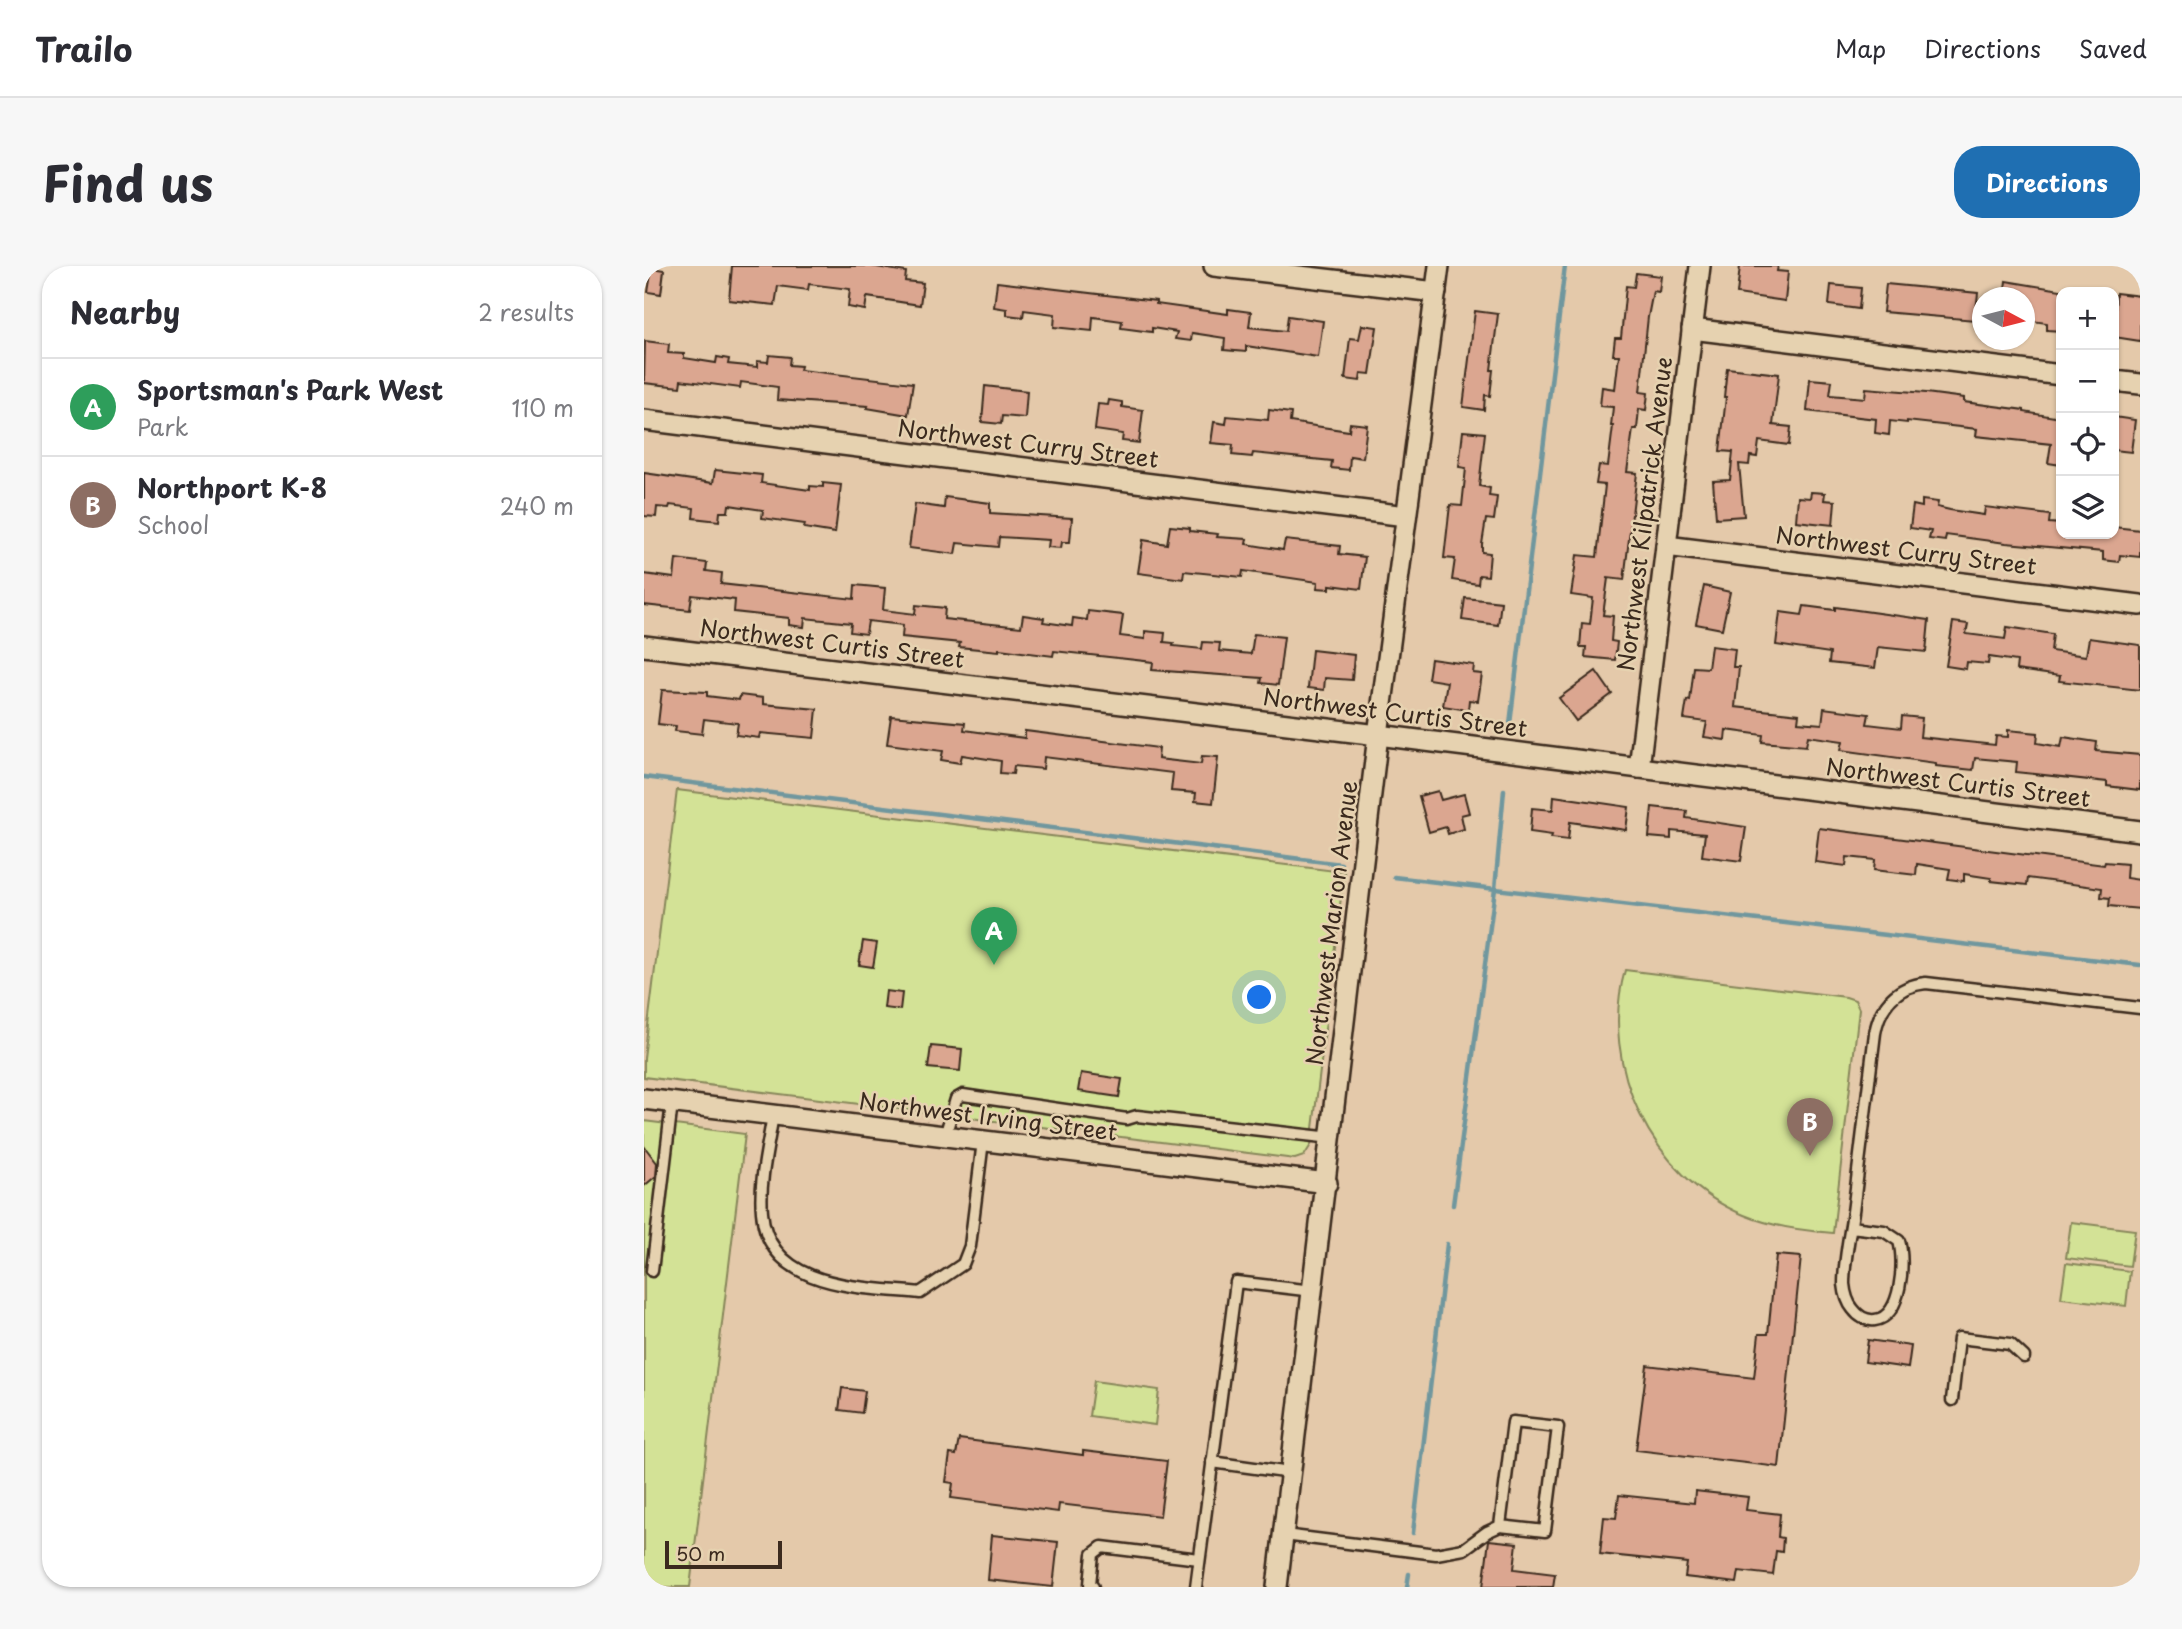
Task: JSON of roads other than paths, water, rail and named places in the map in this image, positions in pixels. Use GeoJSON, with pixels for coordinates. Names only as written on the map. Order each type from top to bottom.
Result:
{"type":"FeatureCollection","features":[{"type":"Feature","properties":{"kind":"street"},"geometry":{"type":"LineString","coordinates":[[1214,266],[1436,292]]}},
{"type":"Feature","properties":{"kind":"street","name":"Northwest Marion Avenue"},"geometry":{"type":"LineString","coordinates":[[1277,1587],[1378,735],[1439,266]]}},
{"type":"Feature","properties":{"kind":"street","name":"Northwest Kilpatrick Avenue"},"geometry":{"type":"LineString","coordinates":[[1639,768],[1700,266]]}},
{"type":"Feature","properties":{"kind":"street"},"geometry":{"type":"LineString","coordinates":[[1692,329],[2056,373]]}},
{"type":"Feature","properties":{"kind":"street"},"geometry":{"type":"LineString","coordinates":[[2119,382],[2140,384]]}},
{"type":"Feature","properties":{"kind":"street","name":"Northwest Curry Street"},"geometry":{"type":"LineString","coordinates":[[644,420],[1406,516]]}},
{"type":"Feature","properties":{"kind":"street","name":"Northwest Curry Street"},"geometry":{"type":"LineString","coordinates":[[1666,546],[2140,605]]}},
{"type":"Feature","properties":{"kind":"street","name":"Northwest Curtis Street"},"geometry":{"type":"LineString","coordinates":[[644,646],[2140,831]]}},
{"type":"Feature","properties":{"kind":"street","name":"Northwest Irving Street"},"geometry":{"type":"LineString","coordinates":[[644,1100],[1326,1183]]}},
{"type":"Feature","properties":{"kind":"lane"},"geometry":{"type":"LineString","coordinates":[[1851,1227],[1884,1231],[1899,1241],[1902,1251],[1897,1298],[1884,1319],[1864,1320],[1852,1309],[1846,1298],[1844,1282],[1877,1021],[1889,1001],[1899,991],[1914,984],[1926,983],[2140,1008]]}},
{"type":"Feature","properties":{"kind":"lane"},"geometry":{"type":"LineString","coordinates":[[944,1136],[956,1099],[963,1095],[1126,1119],[1137,1116],[1332,1138]]}},
{"type":"Feature","properties":{"kind":"lane"},"geometry":{"type":"LineString","coordinates":[[652,1271],[672,1103]]}},
{"type":"Feature","properties":{"kind":"lane"},"geometry":{"type":"LineString","coordinates":[[773,1115],[762,1190],[761,1214],[767,1234],[779,1254],[795,1269],[828,1282],[920,1293],[963,1264],[970,1246],[983,1141]]}},
{"type":"Feature","properties":{"kind":"lane"},"geometry":{"type":"LineString","coordinates":[[1196,1587],[1236,1282],[1313,1291]]}},
{"type":"Feature","properties":{"kind":"lane"},"geometry":{"type":"LineString","coordinates":[[1952,1400],[1959,1338],[2010,1344],[2024,1357]]}},
{"type":"Feature","properties":{"kind":"lane"},"geometry":{"type":"LineString","coordinates":[[1284,1535],[1436,1554],[1464,1549],[1500,1526],[1545,1531],[1558,1427],[1513,1422],[1500,1526]]}},
{"type":"Feature","properties":{"kind":"lane"},"geometry":{"type":"LineString","coordinates":[[1212,1462],[1291,1473]]}},
{"type":"Feature","properties":{"kind":"lane"},"geometry":{"type":"LineString","coordinates":[[1093,1587],[1090,1584],[1093,1554],[1101,1547],[1199,1559]]}},
{"type":"Feature","properties":{"kind":"waterway"},"geometry":{"type":"LineString","coordinates":[[1510,724],[1565,266]]}},
{"type":"Feature","properties":{"kind":"waterway"},"geometry":{"type":"LineString","coordinates":[[644,777],[1341,864]]}},
{"type":"Feature","properties":{"kind":"waterway"},"geometry":{"type":"LineString","coordinates":[[1453,1205],[1495,889],[1504,790]]}},
{"type":"Feature","properties":{"kind":"waterway"},"geometry":{"type":"LineString","coordinates":[[1394,877],[2140,965]]}},
{"type":"Feature","properties":{"kind":"waterway"},"geometry":{"type":"LineString","coordinates":[[1413,1533],[1447,1244]]}},
{"type":"Feature","properties":{"kind":"waterway"},"geometry":{"type":"LineString","coordinates":[[1407,1587],[1409,1574]]}},
{"type":"Feature","properties":{"kind":"place","name":"Sportsman's Park West"},"geometry":{"type":"Point","coordinates":[994,965]}},
{"type":"Feature","properties":{"kind":"place","name":"Northport K-8"},"geometry":{"type":"Point","coordinates":[1810,1156]}}]}
